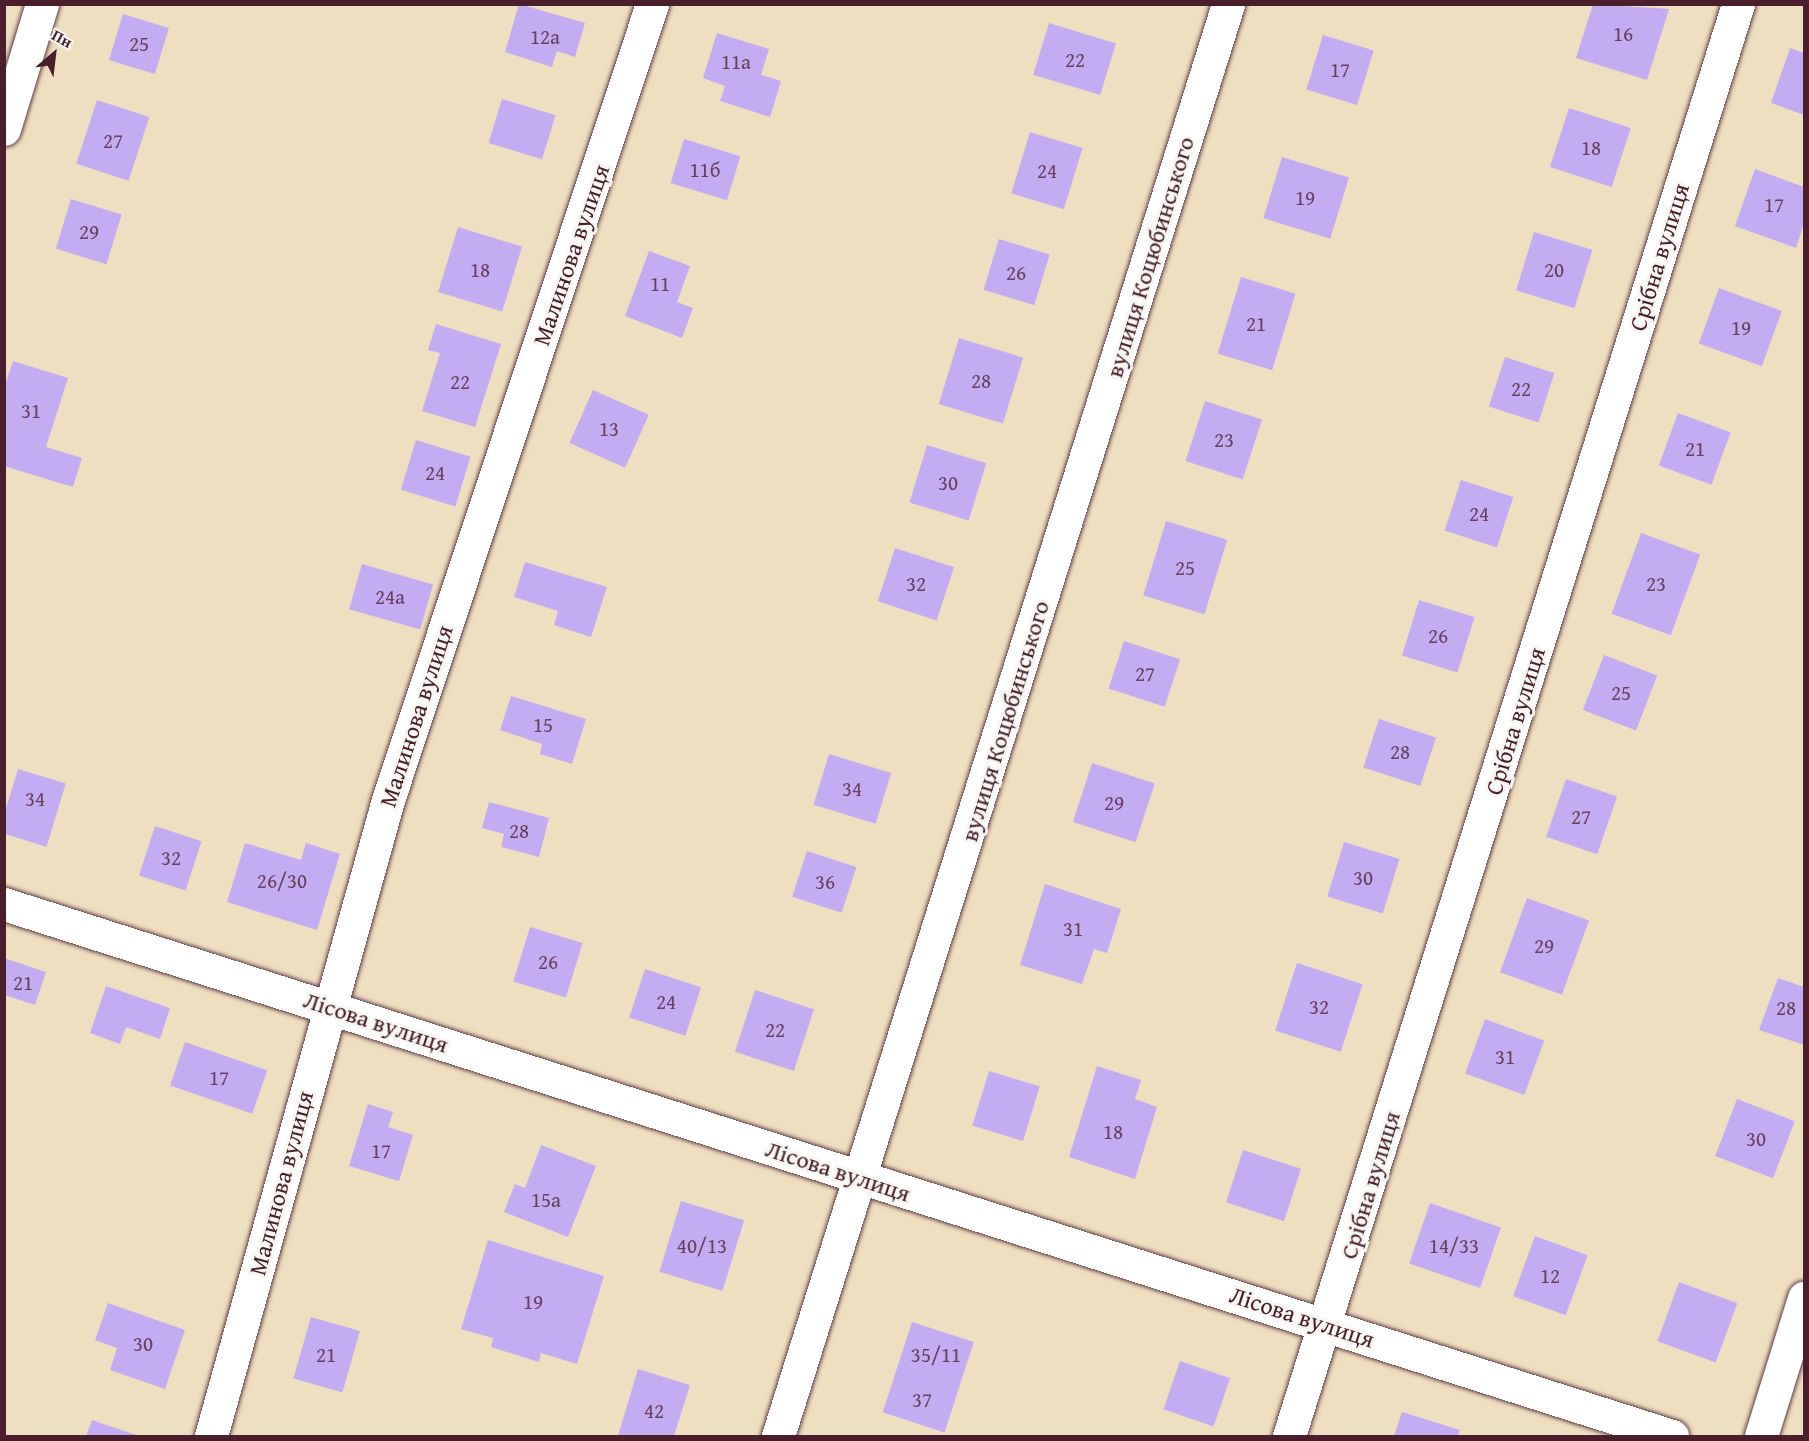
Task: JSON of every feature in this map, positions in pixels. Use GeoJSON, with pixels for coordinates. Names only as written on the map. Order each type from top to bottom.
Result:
{"type":"FeatureCollection","features":[{"type":"Feature","properties":{"kind":"street"},"geometry":{"type":"LineString","coordinates":[[4,129],[42,4]]}},
{"type":"Feature","properties":{"kind":"street","name":"Малинова вулиця"},"geometry":{"type":"LineString","coordinates":[[212,1437],[328,1006],[388,800],[652,4]]}},
{"type":"Feature","properties":{"kind":"street","name":"вулиця Коцюбинського"},"geometry":{"type":"LineString","coordinates":[[778,1437],[862,1179],[1228,4]]}},
{"type":"Feature","properties":{"kind":"street","name":"Срібна вулиця"},"geometry":{"type":"LineString","coordinates":[[1289,1437],[1738,4]]}},
{"type":"Feature","properties":{"kind":"street","name":"Лісова вулиця"},"geometry":{"type":"LineString","coordinates":[[4,904],[862,1179],[1326,1324],[1672,1437]]}},
{"type":"Feature","properties":{"kind":"street"},"geometry":{"type":"LineString","coordinates":[[1761,1437],[1804,1298]]}},
{"type":"Feature","properties":{"kind":"building"},"geometry":{"type":"Polygon","coordinates":[[[519,4],[585,23],[575,57],[557,51],[552,67],[505,52],[519,4]]]}},
{"type":"Feature","properties":{"kind":"building"},"geometry":{"type":"Polygon","coordinates":[[[1593,4],[1669,9],[1647,80],[1576,58],[1593,4]]]}},
{"type":"Feature","properties":{"kind":"building"},"geometry":{"type":"Polygon","coordinates":[[[123,14],[169,28],[155,74],[109,60],[123,14]]]}},
{"type":"Feature","properties":{"kind":"building"},"geometry":{"type":"Polygon","coordinates":[[[1049,23],[1116,43],[1100,95],[1033,75],[1049,23]]]}},
{"type":"Feature","properties":{"kind":"building"},"geometry":{"type":"Polygon","coordinates":[[[717,33],[769,49],[761,75],[781,81],[770,117],[720,101],[725,86],[703,78],[717,33]]]}},
{"type":"Feature","properties":{"kind":"building"},"geometry":{"type":"Polygon","coordinates":[[[1323,35],[1374,50],[1357,105],[1306,90],[1323,35]]]}},
{"type":"Feature","properties":{"kind":"building"},"geometry":{"type":"Polygon","coordinates":[[[1790,48],[1804,53],[1804,115],[1771,103],[1790,48]]]}},
{"type":"Feature","properties":{"kind":"building"},"geometry":{"type":"Polygon","coordinates":[[[502,99],[556,115],[542,159],[489,143],[502,99]]]}},
{"type":"Feature","properties":{"kind":"building"},"geometry":{"type":"Polygon","coordinates":[[[97,100],[149,117],[129,181],[76,164],[97,100]]]}},
{"type":"Feature","properties":{"kind":"building"},"geometry":{"type":"Polygon","coordinates":[[[1569,108],[1631,128],[1612,187],[1550,167],[1569,108]]]}},
{"type":"Feature","properties":{"kind":"building"},"geometry":{"type":"Polygon","coordinates":[[[1030,132],[1083,148],[1064,209],[1011,193],[1030,132]]]}},
{"type":"Feature","properties":{"kind":"building"},"geometry":{"type":"Polygon","coordinates":[[[684,139],[740,156],[727,200],[671,183],[684,139]]]}},
{"type":"Feature","properties":{"kind":"building"},"geometry":{"type":"Polygon","coordinates":[[[1282,157],[1349,177],[1330,239],[1263,218],[1282,157]]]}},
{"type":"Feature","properties":{"kind":"building"},"geometry":{"type":"Polygon","coordinates":[[[1755,169],[1804,187],[1804,223],[1796,248],[1735,226],[1755,169]]]}},
{"type":"Feature","properties":{"kind":"building"},"geometry":{"type":"Polygon","coordinates":[[[71,199],[122,214],[106,264],[56,249],[71,199]]]}},
{"type":"Feature","properties":{"kind":"building"},"geometry":{"type":"Polygon","coordinates":[[[458,227],[522,247],[502,312],[438,292],[458,227]]]}},
{"type":"Feature","properties":{"kind":"building"},"geometry":{"type":"Polygon","coordinates":[[[1534,232],[1592,250],[1574,308],[1516,290],[1534,232]]]}},
{"type":"Feature","properties":{"kind":"building"},"geometry":{"type":"Polygon","coordinates":[[[999,239],[1050,254],[1034,305],[984,290],[999,239]]]}},
{"type":"Feature","properties":{"kind":"building"},"geometry":{"type":"Polygon","coordinates":[[[649,251],[690,266],[677,302],[693,308],[682,338],[625,316],[649,251]]]}},
{"type":"Feature","properties":{"kind":"building"},"geometry":{"type":"Polygon","coordinates":[[[1241,277],[1296,294],[1272,370],[1218,354],[1241,277]]]}},
{"type":"Feature","properties":{"kind":"building"},"geometry":{"type":"Polygon","coordinates":[[[1719,288],[1782,311],[1762,366],[1699,343],[1719,288]]]}},
{"type":"Feature","properties":{"kind":"building"},"geometry":{"type":"Polygon","coordinates":[[[436,324],[501,344],[475,427],[422,411],[440,353],[428,350],[436,324]]]}},
{"type":"Feature","properties":{"kind":"building"},"geometry":{"type":"Polygon","coordinates":[[[959,338],[1023,358],[1003,424],[939,404],[959,338]]]}},
{"type":"Feature","properties":{"kind":"building"},"geometry":{"type":"Polygon","coordinates":[[[1505,357],[1554,373],[1538,423],[1489,406],[1505,357]]]}},
{"type":"Feature","properties":{"kind":"building"},"geometry":{"type":"Polygon","coordinates":[[[13,361],[68,378],[46,447],[82,458],[73,487],[4,466],[4,388],[13,361]]]}},
{"type":"Feature","properties":{"kind":"building"},"geometry":{"type":"Polygon","coordinates":[[[593,390],[649,415],[625,468],[569,443],[593,390]]]}},
{"type":"Feature","properties":{"kind":"building"},"geometry":{"type":"Polygon","coordinates":[[[1205,401],[1262,420],[1243,479],[1186,461],[1205,401]]]}},
{"type":"Feature","properties":{"kind":"building"},"geometry":{"type":"Polygon","coordinates":[[[1678,413],[1731,432],[1711,485],[1659,466],[1678,413]]]}},
{"type":"Feature","properties":{"kind":"building"},"geometry":{"type":"Polygon","coordinates":[[[416,440],[471,457],[455,506],[401,490],[416,440]]]}},
{"type":"Feature","properties":{"kind":"building"},"geometry":{"type":"Polygon","coordinates":[[[927,445],[986,463],[969,521],[909,502],[927,445]]]}},
{"type":"Feature","properties":{"kind":"building"},"geometry":{"type":"Polygon","coordinates":[[[1461,480],[1513,497],[1497,547],[1445,530],[1461,480]]]}},
{"type":"Feature","properties":{"kind":"building"},"geometry":{"type":"Polygon","coordinates":[[[1166,521],[1227,540],[1204,614],[1143,596],[1166,521]]]}},
{"type":"Feature","properties":{"kind":"building"},"geometry":{"type":"Polygon","coordinates":[[[1641,533],[1700,555],[1671,635],[1612,614],[1641,533]]]}},
{"type":"Feature","properties":{"kind":"building"},"geometry":{"type":"Polygon","coordinates":[[[895,548],[954,567],[937,620],[878,601],[895,548]]]}},
{"type":"Feature","properties":{"kind":"building"},"geometry":{"type":"Polygon","coordinates":[[[525,562],[607,587],[591,637],[554,625],[558,611],[514,597],[525,562]]]}},
{"type":"Feature","properties":{"kind":"building"},"geometry":{"type":"Polygon","coordinates":[[[362,564],[433,584],[420,630],[349,609],[362,564]]]}},
{"type":"Feature","properties":{"kind":"building"},"geometry":{"type":"Polygon","coordinates":[[[1419,600],[1474,617],[1458,672],[1402,655],[1419,600]]]}},
{"type":"Feature","properties":{"kind":"building"},"geometry":{"type":"Polygon","coordinates":[[[1124,641],[1180,659],[1165,707],[1109,689],[1124,641]]]}},
{"type":"Feature","properties":{"kind":"building"},"geometry":{"type":"Polygon","coordinates":[[[1604,655],[1657,675],[1636,731],[1583,710],[1604,655]]]}},
{"type":"Feature","properties":{"kind":"building"},"geometry":{"type":"Polygon","coordinates":[[[511,696],[586,719],[572,764],[540,754],[542,744],[500,730],[511,696]]]}},
{"type":"Feature","properties":{"kind":"building"},"geometry":{"type":"Polygon","coordinates":[[[1379,719],[1436,738],[1420,786],[1363,768],[1379,719]]]}},
{"type":"Feature","properties":{"kind":"building"},"geometry":{"type":"Polygon","coordinates":[[[829,754],[891,773],[876,824],[814,805],[829,754]]]}},
{"type":"Feature","properties":{"kind":"building"},"geometry":{"type":"Polygon","coordinates":[[[1092,763],[1155,783],[1136,842],[1073,822],[1092,763]]]}},
{"type":"Feature","properties":{"kind":"building"},"geometry":{"type":"Polygon","coordinates":[[[18,769],[66,784],[47,847],[4,834],[4,815],[18,769]]]}},
{"type":"Feature","properties":{"kind":"building"},"geometry":{"type":"Polygon","coordinates":[[[1566,779],[1617,797],[1597,854],[1546,837],[1566,779]]]}},
{"type":"Feature","properties":{"kind":"building"},"geometry":{"type":"Polygon","coordinates":[[[489,802],[549,818],[539,857],[501,847],[504,834],[482,828],[489,802]]]}},
{"type":"Feature","properties":{"kind":"building"},"geometry":{"type":"Polygon","coordinates":[[[155,826],[202,841],[186,891],[139,875],[155,826]]]}},
{"type":"Feature","properties":{"kind":"building"},"geometry":{"type":"Polygon","coordinates":[[[1344,842],[1399,859],[1383,913],[1327,897],[1344,842]]]}},
{"type":"Feature","properties":{"kind":"building"},"geometry":{"type":"Polygon","coordinates":[[[245,843],[301,860],[306,843],[340,854],[317,930],[227,902],[245,843]]]}},
{"type":"Feature","properties":{"kind":"building"},"geometry":{"type":"Polygon","coordinates":[[[807,851],[856,867],[842,913],[792,897],[807,851]]]}},
{"type":"Feature","properties":{"kind":"building"},"geometry":{"type":"Polygon","coordinates":[[[1045,884],[1121,909],[1107,953],[1094,949],[1082,984],[1020,965],[1045,884]]]}},
{"type":"Feature","properties":{"kind":"building"},"geometry":{"type":"Polygon","coordinates":[[[1527,898],[1589,921],[1562,995],[1500,972],[1527,898]]]}},
{"type":"Feature","properties":{"kind":"building"},"geometry":{"type":"Polygon","coordinates":[[[530,927],[583,943],[566,998],[513,982],[530,927]]]}},
{"type":"Feature","properties":{"kind":"building"},"geometry":{"type":"Polygon","coordinates":[[[4,958],[46,972],[35,1005],[4,995],[4,958]]]}},
{"type":"Feature","properties":{"kind":"building"},"geometry":{"type":"Polygon","coordinates":[[[1297,963],[1363,984],[1341,1052],[1275,1031],[1297,963]]]}},
{"type":"Feature","properties":{"kind":"building"},"geometry":{"type":"Polygon","coordinates":[[[645,969],[701,987],[685,1036],[629,1018],[645,969]]]}},
{"type":"Feature","properties":{"kind":"building"},"geometry":{"type":"Polygon","coordinates":[[[1778,978],[1804,987],[1804,1045],[1759,1030],[1778,978]]]}},
{"type":"Feature","properties":{"kind":"building"},"geometry":{"type":"Polygon","coordinates":[[[106,986],[170,1008],[160,1039],[126,1027],[120,1044],[90,1033],[106,986]]]}},
{"type":"Feature","properties":{"kind":"building"},"geometry":{"type":"Polygon","coordinates":[[[755,990],[814,1009],[794,1071],[735,1052],[755,990]]]}},
{"type":"Feature","properties":{"kind":"building"},"geometry":{"type":"Polygon","coordinates":[[[1485,1019],[1544,1041],[1524,1095],[1465,1074],[1485,1019]]]}},
{"type":"Feature","properties":{"kind":"building"},"geometry":{"type":"Polygon","coordinates":[[[185,1042],[267,1070],[252,1114],[170,1085],[185,1042]]]}},
{"type":"Feature","properties":{"kind":"building"},"geometry":{"type":"Polygon","coordinates":[[[1097,1066],[1141,1080],[1135,1099],[1157,1107],[1135,1179],[1069,1157],[1097,1066]]]}},
{"type":"Feature","properties":{"kind":"building"},"geometry":{"type":"Polygon","coordinates":[[[989,1071],[1040,1086],[1023,1141],[972,1126],[989,1071]]]}},
{"type":"Feature","properties":{"kind":"building"},"geometry":{"type":"Polygon","coordinates":[[[1737,1099],[1795,1121],[1773,1178],[1715,1156],[1737,1099]]]}},
{"type":"Feature","properties":{"kind":"building"},"geometry":{"type":"Polygon","coordinates":[[[368,1104],[393,1112],[388,1127],[413,1135],[399,1181],[349,1166],[368,1104]]]}},
{"type":"Feature","properties":{"kind":"building"},"geometry":{"type":"Polygon","coordinates":[[[541,1145],[596,1166],[568,1237],[504,1212],[515,1184],[525,1188],[541,1145]]]}},
{"type":"Feature","properties":{"kind":"building"},"geometry":{"type":"Polygon","coordinates":[[[1243,1150],[1301,1169],[1284,1221],[1226,1202],[1243,1150]]]}},
{"type":"Feature","properties":{"kind":"building"},"geometry":{"type":"Polygon","coordinates":[[[681,1201],[744,1220],[722,1291],[659,1272],[681,1201]]]}},
{"type":"Feature","properties":{"kind":"building"},"geometry":{"type":"Polygon","coordinates":[[[1430,1203],[1501,1227],[1480,1288],[1409,1264],[1430,1203]]]}},
{"type":"Feature","properties":{"kind":"building"},"geometry":{"type":"Polygon","coordinates":[[[1535,1236],[1588,1255],[1566,1315],[1513,1296],[1535,1236]]]}},
{"type":"Feature","properties":{"kind":"building"},"geometry":{"type":"Polygon","coordinates":[[[488,1240],[604,1276],[577,1364],[541,1353],[539,1362],[491,1347],[493,1338],[461,1329],[488,1240]]]}},
{"type":"Feature","properties":{"kind":"building"},"geometry":{"type":"Polygon","coordinates":[[[1679,1282],[1737,1303],[1716,1362],[1657,1341],[1679,1282]]]}},
{"type":"Feature","properties":{"kind":"building"},"geometry":{"type":"Polygon","coordinates":[[[108,1303],[185,1330],[165,1389],[110,1370],[117,1348],[95,1340],[108,1303]]]}},
{"type":"Feature","properties":{"kind":"building"},"geometry":{"type":"Polygon","coordinates":[[[311,1317],[360,1331],[342,1393],[293,1379],[311,1317]]]}},
{"type":"Feature","properties":{"kind":"building"},"geometry":{"type":"Polygon","coordinates":[[[912,1322],[974,1342],[944,1432],[883,1412],[912,1322]]]}},
{"type":"Feature","properties":{"kind":"building"},"geometry":{"type":"Polygon","coordinates":[[[1180,1361],[1230,1378],[1214,1426],[1163,1409],[1180,1361]]]}},
{"type":"Feature","properties":{"kind":"building"},"geometry":{"type":"Polygon","coordinates":[[[638,1369],[690,1385],[674,1436],[618,1436],[638,1369]]]}},
{"type":"Feature","properties":{"kind":"building"},"geometry":{"type":"Polygon","coordinates":[[[1402,1412],[1460,1430],[1458,1436],[1394,1436],[1402,1412]]]}},
{"type":"Feature","properties":{"kind":"building"},"geometry":{"type":"Polygon","coordinates":[[[92,1420],[139,1436],[86,1436],[92,1420]]]}}]}
